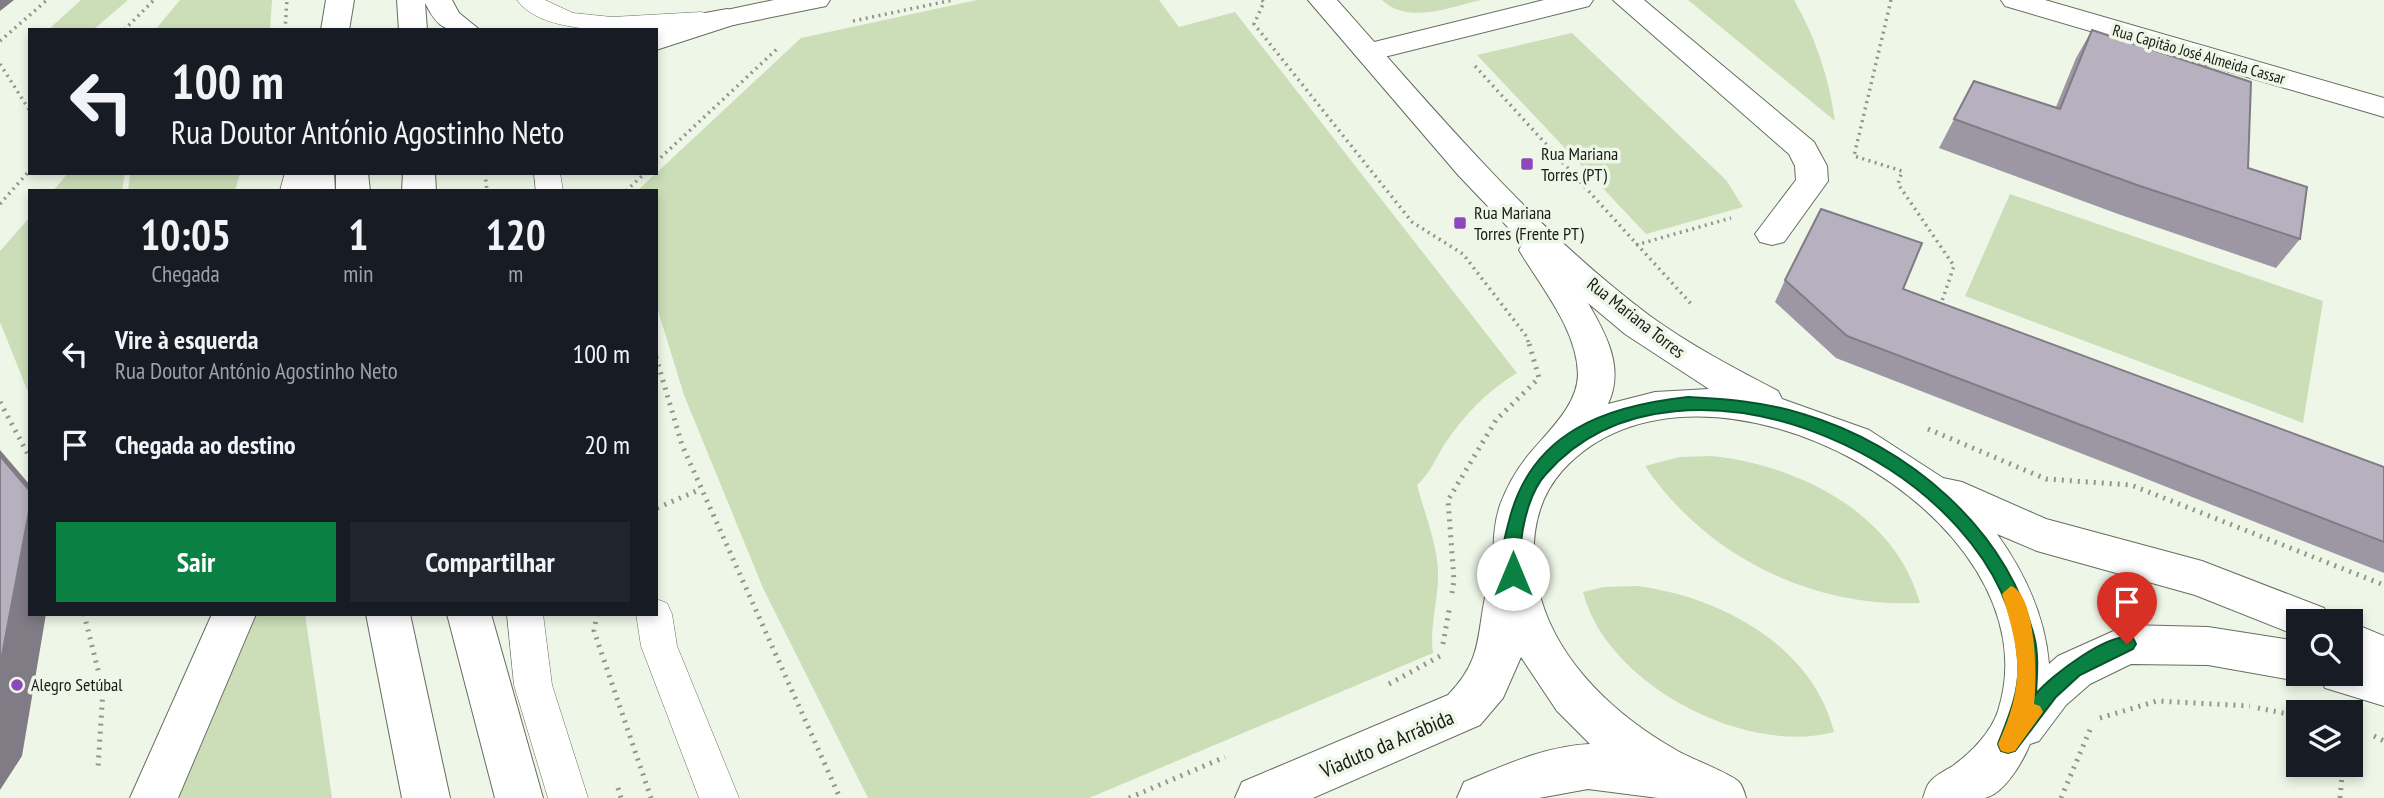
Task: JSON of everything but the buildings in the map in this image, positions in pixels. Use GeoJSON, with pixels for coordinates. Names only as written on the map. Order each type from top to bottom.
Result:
{"type":"FeatureCollection","features":[{"type":"Feature","properties":{"kind":"street"},"geometry":{"type":"LineString","coordinates":[[335,28],[340,0]]}},
{"type":"Feature","properties":{"kind":"street"},"geometry":{"type":"LineString","coordinates":[[349,0],[350,28]]}},
{"type":"Feature","properties":{"kind":"street"},"geometry":{"type":"LineString","coordinates":[[411,0],[412,28]]}},
{"type":"Feature","properties":{"kind":"street"},"geometry":{"type":"LineString","coordinates":[[438,0],[447,18],[463,28]]}},
{"type":"Feature","properties":{"kind":"street"},"geometry":{"type":"LineString","coordinates":[[658,32],[816,0]]}},
{"type":"Feature","properties":{"kind":"street","name":"Rua Mariana Torres"},"geometry":{"type":"LineString","coordinates":[[1322,0],[1519,221],[1662,343],[1751,395],[1858,444]]}},
{"type":"Feature","properties":{"kind":"street"},"geometry":{"type":"LineString","coordinates":[[1368,52],[1579,0]]}},
{"type":"Feature","properties":{"kind":"street"},"geometry":{"type":"LineString","coordinates":[[1627,0],[1803,149],[1811,166],[1812,181],[1772,234]]}},
{"type":"Feature","properties":{"kind":"street","name":"Rua Capitão José Almeida Cassar"},"geometry":{"type":"LineString","coordinates":[[2015,0],[2051,5],[2384,108]]}},
{"type":"Feature","properties":{"kind":"street"},"geometry":{"type":"LineString","coordinates":[[658,40],[727,18]]}},
{"type":"Feature","properties":{"kind":"street","name":"Rua Mariana Torres"},"geometry":{"type":"LineString","coordinates":[[1519,221],[1588,338],[1597,376],[1585,412],[1548,459]]}},
{"type":"Feature","properties":{"kind":"street"},"geometry":{"type":"LineString","coordinates":[[1722,798],[1654,765],[1612,734],[1576,701],[1546,660],[1528,627],[1514,582],[1512,543],[1523,498],[1548,459],[1573,437],[1614,416],[1648,407],[1688,403],[1760,409],[1801,419],[1858,444],[1965,503],[2025,529],[2202,579],[2286,612]]}},
{"type":"Feature","properties":{"kind":"street"},"geometry":{"type":"LineString","coordinates":[[1858,444],[1922,484],[1961,520],[1990,557],[2007,585],[2025,637],[2028,678],[2022,713],[2008,744]]}},
{"type":"Feature","properties":{"kind":"street","name":"Viaduto da Arrábida"},"geometry":{"type":"LineString","coordinates":[[1259,798],[1451,718],[1474,701],[1494,674],[1500,658],[1512,543]]}},
{"type":"Feature","properties":{"kind":"street"},"geometry":{"type":"LineString","coordinates":[[154,798],[233,616]]}},
{"type":"Feature","properties":{"kind":"street"},"geometry":{"type":"LineString","coordinates":[[388,616],[426,798]]}},
{"type":"Feature","properties":{"kind":"street"},"geometry":{"type":"LineString","coordinates":[[470,616],[519,798]]}},
{"type":"Feature","properties":{"kind":"street"},"geometry":{"type":"LineString","coordinates":[[1947,798],[1984,772],[2050,691],[2074,670],[2127,644],[2208,646],[2286,660]]}},
{"type":"Feature","properties":{"kind":"street"},"geometry":{"type":"LineString","coordinates":[[2363,647],[2384,657]]}},
{"type":"Feature","properties":{"kind":"street"},"geometry":{"type":"LineString","coordinates":[[2363,680],[2384,686]]}},
{"type":"Feature","properties":{"kind":"street"},"geometry":{"type":"LineString","coordinates":[[1481,798],[1552,770],[1598,764],[1664,777],[1722,798]]}},
{"type":"Feature","properties":{"kind":"lane"},"geometry":{"type":"LineString","coordinates":[[529,0],[551,13],[582,22],[727,18]]}},
{"type":"Feature","properties":{"kind":"lane"},"geometry":{"type":"LineString","coordinates":[[525,616],[533,682],[568,798]]}},
{"type":"Feature","properties":{"kind":"lane"},"geometry":{"type":"LineString","coordinates":[[654,616],[659,646],[719,798]]}},
{"type":"Feature","properties":{"kind":"path"},"geometry":{"type":"LineString","coordinates":[[0,41],[47,0]]}},
{"type":"Feature","properties":{"kind":"path"},"geometry":{"type":"LineString","coordinates":[[126,28],[154,0]]}},
{"type":"Feature","properties":{"kind":"path"},"geometry":{"type":"LineString","coordinates":[[285,28],[286,0]]}},
{"type":"Feature","properties":{"kind":"path"},"geometry":{"type":"LineString","coordinates":[[845,23],[953,0]]}},
{"type":"Feature","properties":{"kind":"path"},"geometry":{"type":"LineString","coordinates":[[1262,0],[1264,2],[1254,24],[1412,222],[1463,254],[1527,337],[1539,378],[1496,420],[1448,500],[1454,580],[1441,656],[1380,690]]}},
{"type":"Feature","properties":{"kind":"path"},"geometry":{"type":"LineString","coordinates":[[1891,0],[1854,156],[1902,171],[1898,184],[1954,266],[1939,310]]}},
{"type":"Feature","properties":{"kind":"path"},"geometry":{"type":"LineString","coordinates":[[658,161],[782,44]]}},
{"type":"Feature","properties":{"kind":"path"},"geometry":{"type":"LineString","coordinates":[[1468,59],[1695,307]]}},
{"type":"Feature","properties":{"kind":"path"},"geometry":{"type":"LineString","coordinates":[[0,64],[28,108]]}},
{"type":"Feature","properties":{"kind":"path"},"geometry":{"type":"LineString","coordinates":[[0,204],[28,172]]}},
{"type":"Feature","properties":{"kind":"path"},"geometry":{"type":"LineString","coordinates":[[628,189],[643,175]]}},
{"type":"Feature","properties":{"kind":"path"},"geometry":{"type":"LineString","coordinates":[[1636,245],[1735,217],[1757,238],[1772,234]]}},
{"type":"Feature","properties":{"kind":"path"},"geometry":{"type":"LineString","coordinates":[[658,364],[682,445],[840,798]]}},
{"type":"Feature","properties":{"kind":"path"},"geometry":{"type":"LineString","coordinates":[[0,401],[28,454]]}},
{"type":"Feature","properties":{"kind":"path"},"geometry":{"type":"LineString","coordinates":[[1921,426],[2046,479],[2131,485],[2384,585]]}},
{"type":"Feature","properties":{"kind":"path"},"geometry":{"type":"LineString","coordinates":[[658,508],[701,489]]}},
{"type":"Feature","properties":{"kind":"path"},"geometry":{"type":"LineString","coordinates":[[84,616],[103,690],[98,768]]}},
{"type":"Feature","properties":{"kind":"path"},"geometry":{"type":"LineString","coordinates":[[597,616],[594,631],[651,798]]}},
{"type":"Feature","properties":{"kind":"path"},"geometry":{"type":"LineString","coordinates":[[2061,798],[2094,719],[2157,701],[2250,706],[2286,714]]}},
{"type":"Feature","properties":{"kind":"path"},"geometry":{"type":"LineString","coordinates":[[1129,798],[1232,754]]}},
{"type":"Feature","properties":{"kind":"path"},"geometry":{"type":"LineString","coordinates":[[2340,798],[2342,777]]}},
{"type":"Feature","properties":{"kind":"path"},"geometry":{"type":"LineString","coordinates":[[617,786],[621,798]]}},
{"type":"Feature","properties":{"kind":"green space"},"geometry":{"type":"Polygon","coordinates":[[[81,0],[128,0],[95,28],[50,28],[81,0]]]}},
{"type":"Feature","properties":{"kind":"green space"},"geometry":{"type":"Polygon","coordinates":[[[180,0],[272,0],[270,28],[157,28],[180,0]]]}},
{"type":"Feature","properties":{"kind":"green space"},"geometry":{"type":"Polygon","coordinates":[[[977,0],[1159,0],[1179,27],[1235,12],[1517,373],[1486,396],[1468,414],[1417,485],[1437,560],[1433,653],[1089,798],[868,798],[763,588],[684,395],[658,310],[658,189],[639,189],[654,175],[658,175],[658,171],[801,38],[977,0]]]}},
{"type":"Feature","properties":{"kind":"green space"},"geometry":{"type":"Polygon","coordinates":[[[1382,0],[1481,0],[1443,10],[1417,13],[1404,12],[1382,0]]]}},
{"type":"Feature","properties":{"kind":"green space"},"geometry":{"type":"Polygon","coordinates":[[[1688,0],[1794,0],[1821,59],[1835,121],[1688,0]]]}},
{"type":"Feature","properties":{"kind":"green space"},"geometry":{"type":"Polygon","coordinates":[[[1572,33],[1726,180],[1743,207],[1646,234],[1477,55],[1572,33]]]}},
{"type":"Feature","properties":{"kind":"green space"},"geometry":{"type":"Polygon","coordinates":[[[66,175],[125,175],[122,189],[55,189],[66,175]]]}},
{"type":"Feature","properties":{"kind":"green space"},"geometry":{"type":"Polygon","coordinates":[[[130,175],[239,175],[236,189],[128,189],[130,175]]]}},
{"type":"Feature","properties":{"kind":"green space"},"geometry":{"type":"Polygon","coordinates":[[[2010,194],[2323,301],[2303,423],[1965,296],[2010,194]]]}},
{"type":"Feature","properties":{"kind":"green space"},"geometry":{"type":"Polygon","coordinates":[[[28,219],[28,392],[0,322],[0,251],[28,219]]]}},
{"type":"Feature","properties":{"kind":"green space"},"geometry":{"type":"Polygon","coordinates":[[[1712,456],[1777,470],[1839,499],[1866,519],[1889,543],[1907,571],[1920,603],[1879,602],[1840,596],[1801,586],[1764,570],[1730,550],[1698,526],[1670,498],[1645,466],[1680,457],[1712,456]]]}},
{"type":"Feature","properties":{"kind":"green space"},"geometry":{"type":"Polygon","coordinates":[[[1637,586],[1699,601],[1758,630],[1784,650],[1806,674],[1823,701],[1834,732],[1799,737],[1760,733],[1722,723],[1684,706],[1649,683],[1619,656],[1597,625],[1583,592],[1604,587],[1637,586]]]}},
{"type":"Feature","properties":{"kind":"green space"},"geometry":{"type":"Polygon","coordinates":[[[256,616],[305,616],[332,798],[179,798],[256,616]]]}},
{"type":"Feature","properties":{"kind":"slow traffic"},"geometry":{"type":"LineString","coordinates":[[2011,594],[2025,637],[2028,678],[2022,713],[2008,744],[2033,712]]}},
{"type":"Feature","properties":{"kind":"place","name":"Rua Mariana Torres (PT)"},"geometry":{"type":"Point","coordinates":[1527,164]}},
{"type":"Feature","properties":{"kind":"place","name":"Rua Mariana Torres (Frente PT)"},"geometry":{"type":"Point","coordinates":[1460,223]}},
{"type":"Feature","properties":{"kind":"place","name":"Alegro Setúbal"},"geometry":{"type":"Point","coordinates":[17,685]}},
{"type":"Feature","properties":{"kind":"route"},"geometry":{"type":"LineString","coordinates":[[1513,574],[1512,543],[1518,511],[1529,484],[1548,459],[1573,437],[1614,416],[1648,407],[1688,403],[1738,405],[1801,419],[1840,434],[1877,453],[1932,492],[1974,534],[2007,585],[2025,637],[2028,659],[2026,697],[2008,744],[2050,691],[2074,670],[2127,644]]}}]}
